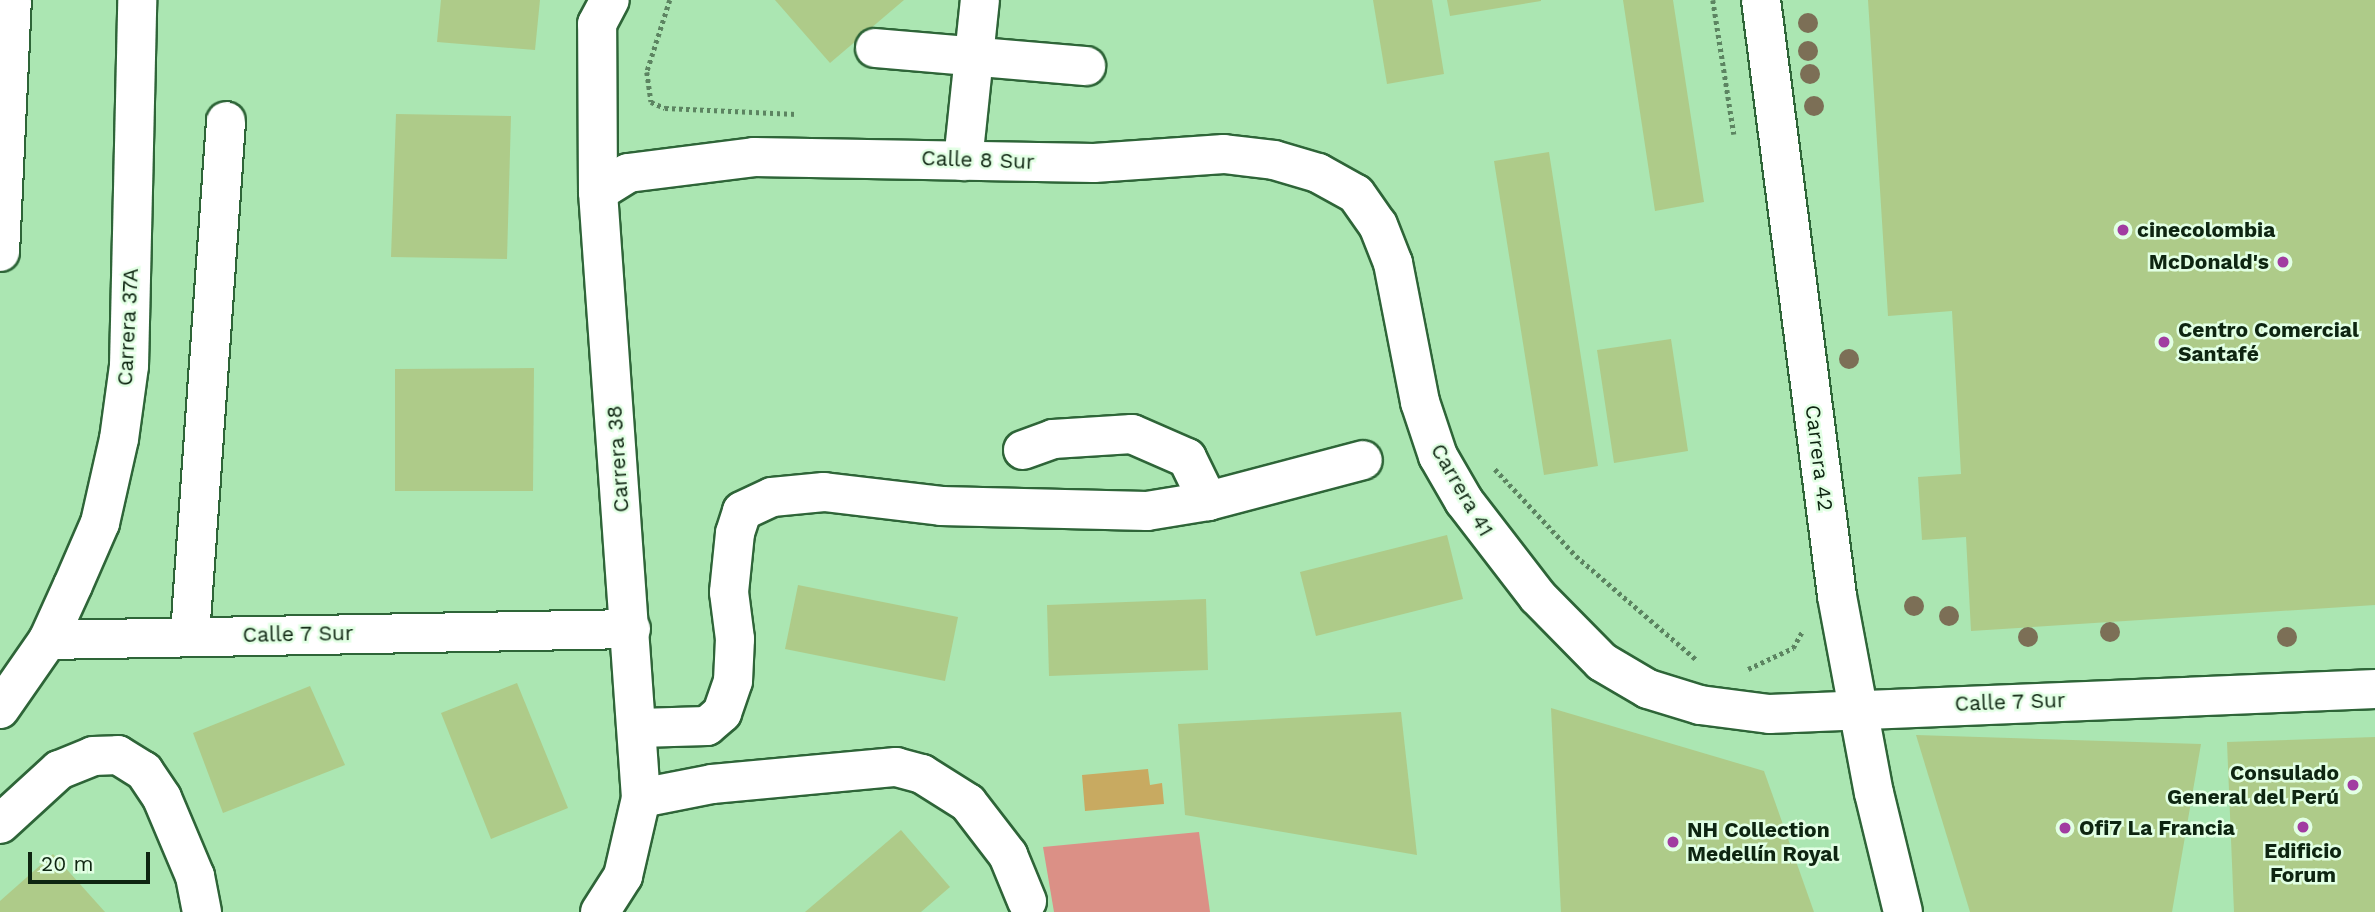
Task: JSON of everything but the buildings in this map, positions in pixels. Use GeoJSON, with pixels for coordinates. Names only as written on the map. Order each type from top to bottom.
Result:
{"type":"FeatureCollection","features":[{"type":"Feature","properties":{"kind":"street"},"geometry":{"type":"LineString","coordinates":[[0,252],[12,0]]}},
{"type":"Feature","properties":{"kind":"street","name":"Carrera 37A"},"geometry":{"type":"LineString","coordinates":[[48,640],[100,523],[129,366],[137,0]]}},
{"type":"Feature","properties":{"kind":"street","name":"Carrera 38"},"geometry":{"type":"LineString","coordinates":[[600,912],[623,876],[640,798],[639,728],[598,192],[597,24],[610,0]]}},
{"type":"Feature","properties":{"kind":"street"},"geometry":{"type":"LineString","coordinates":[[962,160],[980,0]]}},
{"type":"Feature","properties":{"kind":"street","name":"Carrera 42"},"geometry":{"type":"LineString","coordinates":[[1761,0],[1837,596],[1857,708],[1903,912]]}},
{"type":"Feature","properties":{"kind":"street"},"geometry":{"type":"LineString","coordinates":[[875,48],[1086,66]]}},
{"type":"Feature","properties":{"kind":"street"},"geometry":{"type":"LineString","coordinates":[[190,635],[226,121]]}},
{"type":"Feature","properties":{"kind":"street","name":"Calle 8 Sur"},"geometry":{"type":"LineString","coordinates":[[598,192],[628,173],[754,157],[1094,163],[1224,154],[1274,160],[1318,173],[1356,194]]}},
{"type":"Feature","properties":{"kind":"street","name":"Carrera 41"},"geometry":{"type":"LineString","coordinates":[[1356,194],[1378,225],[1393,262],[1420,402],[1438,456],[1464,500],[1538,597],[1602,662],[1648,689]]}},
{"type":"Feature","properties":{"kind":"street"},"geometry":{"type":"LineString","coordinates":[[1023,450],[1053,439],[1132,434],[1187,458],[1208,501]]}},
{"type":"Feature","properties":{"kind":"street"},"geometry":{"type":"LineString","coordinates":[[639,728],[707,726],[722,713],[733,681],[735,639],[729,592],[735,533],[741,511],[772,497],[824,492],[942,506],[1147,511],[1208,501],[1363,460]]}},
{"type":"Feature","properties":{"kind":"street","name":"Calle 7 Sur"},"geometry":{"type":"LineString","coordinates":[[48,640],[190,635],[631,629]]}},
{"type":"Feature","properties":{"kind":"street"},"geometry":{"type":"LineString","coordinates":[[0,709],[48,640]]}},
{"type":"Feature","properties":{"kind":"street","name":"Calle 7 Sur"},"geometry":{"type":"LineString","coordinates":[[1648,689],[1700,705],[1769,714],[1857,708],[2375,689]]}},
{"type":"Feature","properties":{"kind":"street"},"geometry":{"type":"LineString","coordinates":[[0,824],[59,770],[93,756],[118,755],[144,771],[162,798],[195,876],[202,912]]}},
{"type":"Feature","properties":{"kind":"street"},"geometry":{"type":"LineString","coordinates":[[640,798],[712,784],[896,766],[922,774],[968,803],[1008,855],[1027,901]]}},
{"type":"Feature","properties":{"kind":"path"},"geometry":{"type":"LineString","coordinates":[[670,0],[647,72],[651,102],[665,108],[808,115]]}},
{"type":"Feature","properties":{"kind":"path"},"geometry":{"type":"LineString","coordinates":[[1713,0],[1736,142]]}},
{"type":"Feature","properties":{"kind":"path"},"geometry":{"type":"LineString","coordinates":[[1486,458],[1576,556],[1709,668]]}},
{"type":"Feature","properties":{"kind":"path"},"geometry":{"type":"LineString","coordinates":[[1741,672],[1793,648],[1808,620]]}},
{"type":"Feature","properties":{"kind":"shaded area"},"geometry":{"type":"Polygon","coordinates":[[[1148,769],[1150,785],[1162,783],[1164,804],[1085,811],[1082,775],[1148,769]]]}},
{"type":"Feature","properties":{"kind":"shaded area"},"geometry":{"type":"Polygon","coordinates":[[[1199,832],[1210,912],[1054,912],[1043,847],[1199,832]]]}},
{"type":"Feature","properties":{"kind":"place","name":"cinecolombia"},"geometry":{"type":"Point","coordinates":[2123,230]}},
{"type":"Feature","properties":{"kind":"place","name":"McDonald's"},"geometry":{"type":"Point","coordinates":[2283,262]}},
{"type":"Feature","properties":{"kind":"place","name":"Centro Comercial Santafé"},"geometry":{"type":"Point","coordinates":[2164,342]}},
{"type":"Feature","properties":{"kind":"place","name":"Consulado General del Perú"},"geometry":{"type":"Point","coordinates":[2353,785]}},
{"type":"Feature","properties":{"kind":"place","name":"Edificio Forum"},"geometry":{"type":"Point","coordinates":[2303,827]}},
{"type":"Feature","properties":{"kind":"place","name":"Ofi7 La Francia"},"geometry":{"type":"Point","coordinates":[2065,828]}},
{"type":"Feature","properties":{"kind":"place","name":"NH Collection Medellín Royal"},"geometry":{"type":"Point","coordinates":[1673,842]}}]}
